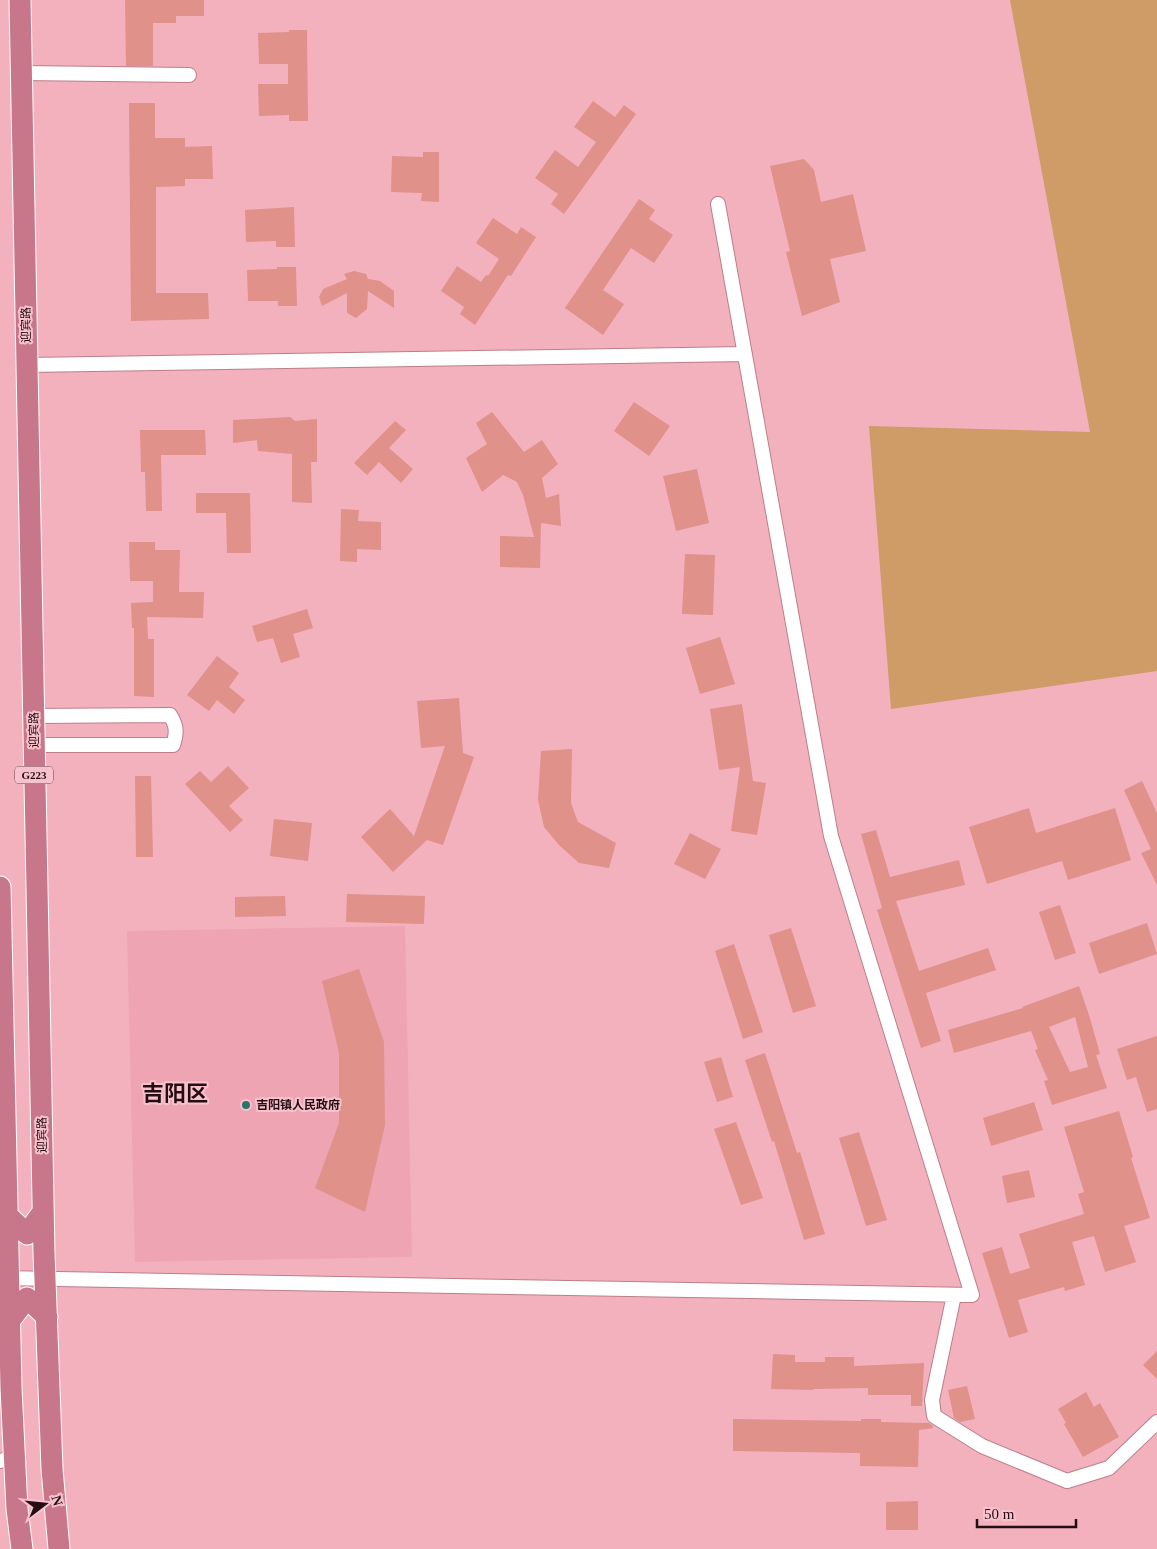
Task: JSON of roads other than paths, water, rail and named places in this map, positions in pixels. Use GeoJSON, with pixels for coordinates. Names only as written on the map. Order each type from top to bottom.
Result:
{"type":"FeatureCollection","features":[{"type":"Feature","properties":{"kind":"highway","name":"迎宾路"},"geometry":{"type":"LineString","coordinates":[[20,0],[43,1212],[52,1469],[59,1549]]}},
{"type":"Feature","properties":{"kind":"highway"},"geometry":{"type":"LineString","coordinates":[[0,887],[8,1216],[4,1278],[10,1320],[7,1459],[17,1509],[22,1549]]}},
{"type":"Feature","properties":{"kind":"highway"},"geometry":{"type":"LineString","coordinates":[[8,1216],[27,1234],[43,1212]]}},
{"type":"Feature","properties":{"kind":"highway"},"geometry":{"type":"LineString","coordinates":[[10,1320],[27,1298],[46,1317]]}},
{"type":"Feature","properties":{"kind":"street"},"geometry":{"type":"LineString","coordinates":[[22,73],[189,75]]}},
{"type":"Feature","properties":{"kind":"street"},"geometry":{"type":"LineString","coordinates":[[4,1278],[972,1295],[831,836],[718,204]]}},
{"type":"Feature","properties":{"kind":"street"},"geometry":{"type":"LineString","coordinates":[[27,365],[745,354]]}},
{"type":"Feature","properties":{"kind":"street"},"geometry":{"type":"LineString","coordinates":[[33,716],[170,715],[175,723],[176,734],[172,745],[34,746]]}},
{"type":"Feature","properties":{"kind":"street"},"geometry":{"type":"LineString","coordinates":[[954,1295],[932,1400],[934,1416],[982,1446],[1066,1481],[1110,1468],[1157,1422]]}},
{"type":"Feature","properties":{"kind":"place","name":"吉阳镇人民政府"},"geometry":{"type":"Point","coordinates":[246,1105]}},
{"type":"Feature","properties":{"kind":"district","name":"吉阳区"},"geometry":{"type":"Point","coordinates":[175,1093]}}]}
